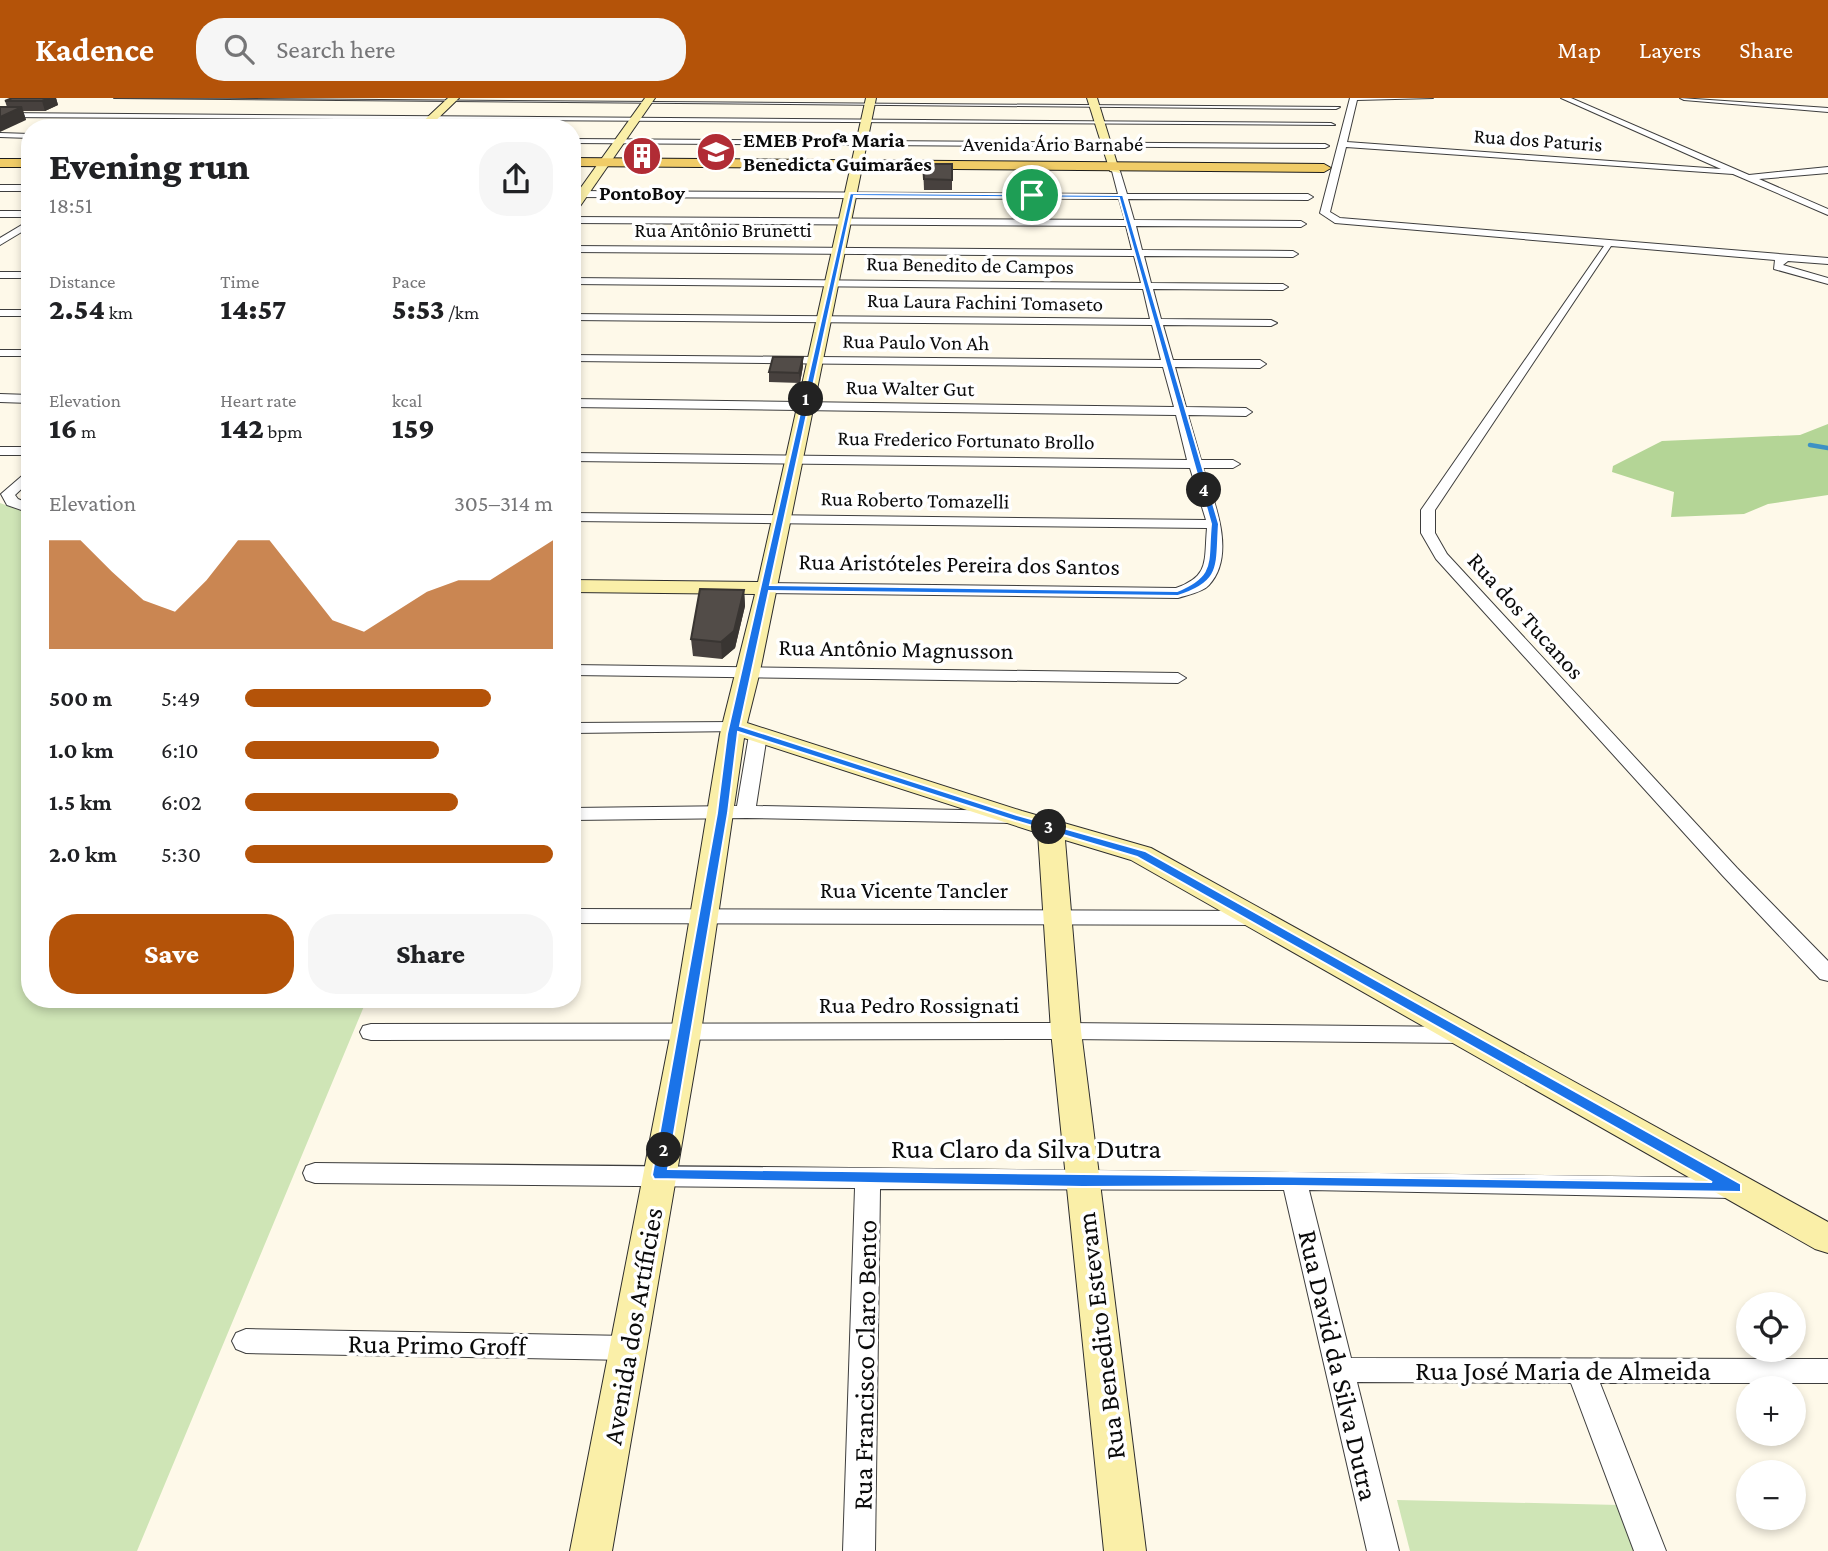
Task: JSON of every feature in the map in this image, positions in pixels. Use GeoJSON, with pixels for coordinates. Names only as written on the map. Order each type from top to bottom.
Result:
{"type":"FeatureCollection","features":[{"type":"Feature","properties":{"kind":"main road"},"geometry":{"type":"LineString","coordinates":[[0,160],[21,161]]}},
{"type":"Feature","properties":{"kind":"main road","name":"Avenida Ário Barnabé"},"geometry":{"type":"LineString","coordinates":[[581,163],[1324,170]]}},
{"type":"Feature","properties":{"kind":"main road","name":"Avenida Ário Barnabé"},"geometry":{"type":"LineString","coordinates":[[581,167],[603,165]]}},
{"type":"Feature","properties":{"kind":"street"},"geometry":{"type":"LineString","coordinates":[[118,98],[1093,102],[1336,107]]}},
{"type":"Feature","properties":{"kind":"street"},"geometry":{"type":"LineString","coordinates":[[200,119],[233,98]]}},
{"type":"Feature","properties":{"kind":"street"},"geometry":{"type":"LineString","coordinates":[[1429,98],[1355,100],[1325,213],[1338,221],[1828,261]]}},
{"type":"Feature","properties":{"kind":"street"},"geometry":{"type":"LineString","coordinates":[[1566,98],[1828,212]]}},
{"type":"Feature","properties":{"kind":"street"},"geometry":{"type":"LineString","coordinates":[[1684,98],[1828,110]]}},
{"type":"Feature","properties":{"kind":"street"},"geometry":{"type":"LineString","coordinates":[[0,115],[431,119],[452,99]]}},
{"type":"Feature","properties":{"kind":"street"},"geometry":{"type":"LineString","coordinates":[[581,191],[603,165],[648,100]]}},
{"type":"Feature","properties":{"kind":"street","name":"Avenida dos Artíficies"},"geometry":{"type":"LineString","coordinates":[[591,1551],[705,916],[734,812],[746,731],[749,671],[870,101]]}},
{"type":"Feature","properties":{"kind":"street"},"geometry":{"type":"LineString","coordinates":[[1093,102],[1105,145],[1115,168],[1195,463],[1215,524]]}},
{"type":"Feature","properties":{"kind":"street"},"geometry":{"type":"LineString","coordinates":[[73,116],[97,104]]}},
{"type":"Feature","properties":{"kind":"street"},"geometry":{"type":"LineString","coordinates":[[581,120],[1331,125]]}},
{"type":"Feature","properties":{"kind":"street"},"geometry":{"type":"LineString","coordinates":[[0,135],[21,136]]}},
{"type":"Feature","properties":{"kind":"street"},"geometry":{"type":"LineString","coordinates":[[581,141],[1325,146]]}},
{"type":"Feature","properties":{"kind":"street","name":"Rua dos Paturis"},"geometry":{"type":"LineString","coordinates":[[1343,144],[1731,172]]}},
{"type":"Feature","properties":{"kind":"street"},"geometry":{"type":"LineString","coordinates":[[1750,178],[1828,170]]}},
{"type":"Feature","properties":{"kind":"street"},"geometry":{"type":"LineString","coordinates":[[0,188],[21,188]]}},
{"type":"Feature","properties":{"kind":"street"},"geometry":{"type":"LineString","coordinates":[[581,194],[1308,197]]}},
{"type":"Feature","properties":{"kind":"street"},"geometry":{"type":"LineString","coordinates":[[0,214],[21,214]]}},
{"type":"Feature","properties":{"kind":"street"},"geometry":{"type":"LineString","coordinates":[[581,220],[1301,224]]}},
{"type":"Feature","properties":{"kind":"street"},"geometry":{"type":"LineString","coordinates":[[0,242],[21,229]]}},
{"type":"Feature","properties":{"kind":"street"},"geometry":{"type":"LineString","coordinates":[[1580,240],[1607,248],[1632,244]]}},
{"type":"Feature","properties":{"kind":"street"},"geometry":{"type":"LineString","coordinates":[[0,242],[20,243]]}},
{"type":"Feature","properties":{"kind":"street","name":"Rua dos Tucanos"},"geometry":{"type":"LineString","coordinates":[[1607,248],[1428,510],[1428,533],[1441,556],[1730,873],[1828,974]]}},
{"type":"Feature","properties":{"kind":"street","name":"Rua Antônio Brunetti"},"geometry":{"type":"LineString","coordinates":[[581,249],[1293,254]]}},
{"type":"Feature","properties":{"kind":"street"},"geometry":{"type":"LineString","coordinates":[[1714,251],[1828,281]]}},
{"type":"Feature","properties":{"kind":"street"},"geometry":{"type":"LineString","coordinates":[[1783,269],[1778,267],[1779,261],[1799,259]]}},
{"type":"Feature","properties":{"kind":"street"},"geometry":{"type":"LineString","coordinates":[[0,275],[21,275]]}},
{"type":"Feature","properties":{"kind":"street","name":"Rua Benedito de Campos"},"geometry":{"type":"LineString","coordinates":[[581,281],[1283,287]]}},
{"type":"Feature","properties":{"kind":"street"},"geometry":{"type":"LineString","coordinates":[[0,313],[21,313]]}},
{"type":"Feature","properties":{"kind":"street","name":"Rua Laura Fachini Tomaseto"},"geometry":{"type":"LineString","coordinates":[[581,317],[1271,323]]}},
{"type":"Feature","properties":{"kind":"street"},"geometry":{"type":"LineString","coordinates":[[0,353],[21,353]]}},
{"type":"Feature","properties":{"kind":"street","name":"Rua Paulo Von Ah"},"geometry":{"type":"LineString","coordinates":[[581,358],[1260,364]]}},
{"type":"Feature","properties":{"kind":"street"},"geometry":{"type":"LineString","coordinates":[[0,398],[21,399]]}},
{"type":"Feature","properties":{"kind":"street","name":"Rua Walter Gut"},"geometry":{"type":"LineString","coordinates":[[581,403],[1246,412]]}},
{"type":"Feature","properties":{"kind":"street"},"geometry":{"type":"LineString","coordinates":[[0,451],[21,452]]}},
{"type":"Feature","properties":{"kind":"street","name":"Rua Frederico Fortunato Brollo"},"geometry":{"type":"LineString","coordinates":[[581,457],[1233,464]]}},
{"type":"Feature","properties":{"kind":"street"},"geometry":{"type":"LineString","coordinates":[[21,482],[8,494],[12,502],[21,506]]}},
{"type":"Feature","properties":{"kind":"street","name":"Rua Roberto Tomazelli"},"geometry":{"type":"LineString","coordinates":[[581,517],[1215,524]]}},
{"type":"Feature","properties":{"kind":"street","name":"Rua Aristóteles Pereira dos Santos"},"geometry":{"type":"LineString","coordinates":[[581,586],[1178,593],[1202,584],[1211,569],[1215,524]]}},
{"type":"Feature","properties":{"kind":"street","name":"Rua Antônio Magnusson"},"geometry":{"type":"LineString","coordinates":[[581,670],[1178,678]]}},
{"type":"Feature","properties":{"kind":"street"},"geometry":{"type":"LineString","coordinates":[[581,728],[746,731],[1013,817],[1141,854],[1828,1239]]}},
{"type":"Feature","properties":{"kind":"street"},"geometry":{"type":"LineString","coordinates":[[581,814],[734,812],[1013,817]]}},
{"type":"Feature","properties":{"kind":"street","name":"Rua Benedito Estevam"},"geometry":{"type":"LineString","coordinates":[[1051,828],[1066,1031],[1125,1551]]}},
{"type":"Feature","properties":{"kind":"street","name":"Rua Vicente Tancler"},"geometry":{"type":"LineString","coordinates":[[581,916],[1256,918]]}},
{"type":"Feature","properties":{"kind":"street","name":"Rua Pedro Rossignati"},"geometry":{"type":"LineString","coordinates":[[371,1032],[1066,1031],[1467,1035]]}},
{"type":"Feature","properties":{"kind":"street","name":"Rua Claro da Silva Dutra"},"geometry":{"type":"LineString","coordinates":[[315,1173],[1082,1181],[1294,1180],[1736,1188]]}},
{"type":"Feature","properties":{"kind":"street","name":"Rua Francisco Claro Bento"},"geometry":{"type":"LineString","coordinates":[[859,1551],[868,1178]]}},
{"type":"Feature","properties":{"kind":"street","name":"Rua David da Silva Dutra"},"geometry":{"type":"LineString","coordinates":[[1294,1180],[1383,1551]]}},
{"type":"Feature","properties":{"kind":"street","name":"Rua Primo Groff"},"geometry":{"type":"LineString","coordinates":[[246,1341],[628,1348]]}},
{"type":"Feature","properties":{"kind":"street"},"geometry":{"type":"LineString","coordinates":[[1580,1369],[1650,1551]]}},
{"type":"Feature","properties":{"kind":"street","name":"Rua José Maria de Almeida"},"geometry":{"type":"LineString","coordinates":[[1340,1370],[1828,1371]]}},
{"type":"Feature","properties":{"kind":"green space"},"geometry":{"type":"Polygon","coordinates":[[[1828,424],[1828,495],[1768,504],[1744,514],[1671,517],[1674,492],[1612,472],[1613,466],[1662,441],[1800,435],[1828,424]]]}},
{"type":"Feature","properties":{"kind":"green space"},"geometry":{"type":"Polygon","coordinates":[[[0,503],[21,511],[21,1008],[363,1008],[137,1551],[0,1551],[0,503]]]}},
{"type":"Feature","properties":{"kind":"green space"},"geometry":{"type":"Polygon","coordinates":[[[1397,1500],[1619,1505],[1637,1551],[1410,1551],[1397,1500]]]}},
{"type":"Feature","properties":{"kind":"building"},"geometry":{"type":"Polygon","coordinates":[[[12,98],[49,98],[42,101],[5,101],[12,98]]]}},
{"type":"Feature","properties":{"kind":"building"},"geometry":{"type":"Polygon","coordinates":[[[0,107],[22,107],[0,117],[0,107]]]}},
{"type":"Feature","properties":{"kind":"building"},"geometry":{"type":"Polygon","coordinates":[[[923,164],[952,164],[952,180],[924,179],[923,164]]]}},
{"type":"Feature","properties":{"kind":"building"},"geometry":{"type":"Polygon","coordinates":[[[773,357],[803,357],[799,373],[769,372],[773,357]]]}},
{"type":"Feature","properties":{"kind":"building"},"geometry":{"type":"Polygon","coordinates":[[[700,589],[744,590],[734,631],[721,642],[691,639],[700,589]]]}},
{"type":"Feature","properties":{"kind":"waterway"},"geometry":{"type":"LineString","coordinates":[[1810,445],[1828,448]]}},
{"type":"Feature","properties":{"kind":"place","name":"EMEB Profª Maria Benedicta Guimarães"},"geometry":{"type":"Point","coordinates":[716,152]}},
{"type":"Feature","properties":{"kind":"place","name":"PontoBoy"},"geometry":{"type":"Point","coordinates":[642,156]}},
{"type":"Feature","properties":{"kind":"route"},"geometry":{"type":"LineString","coordinates":[[1032,195],[852,194],[830,282],[824,319],[765,588],[749,671],[732,734],[722,813],[686,1032],[659,1175],[1082,1181],[1294,1180],[1736,1188],[1141,854],[1013,817],[735,727],[749,671],[765,588],[1178,593],[1202,584],[1211,569],[1215,524],[1195,463],[1156,323],[1149,286],[1122,196],[1032,195]]}}]}
